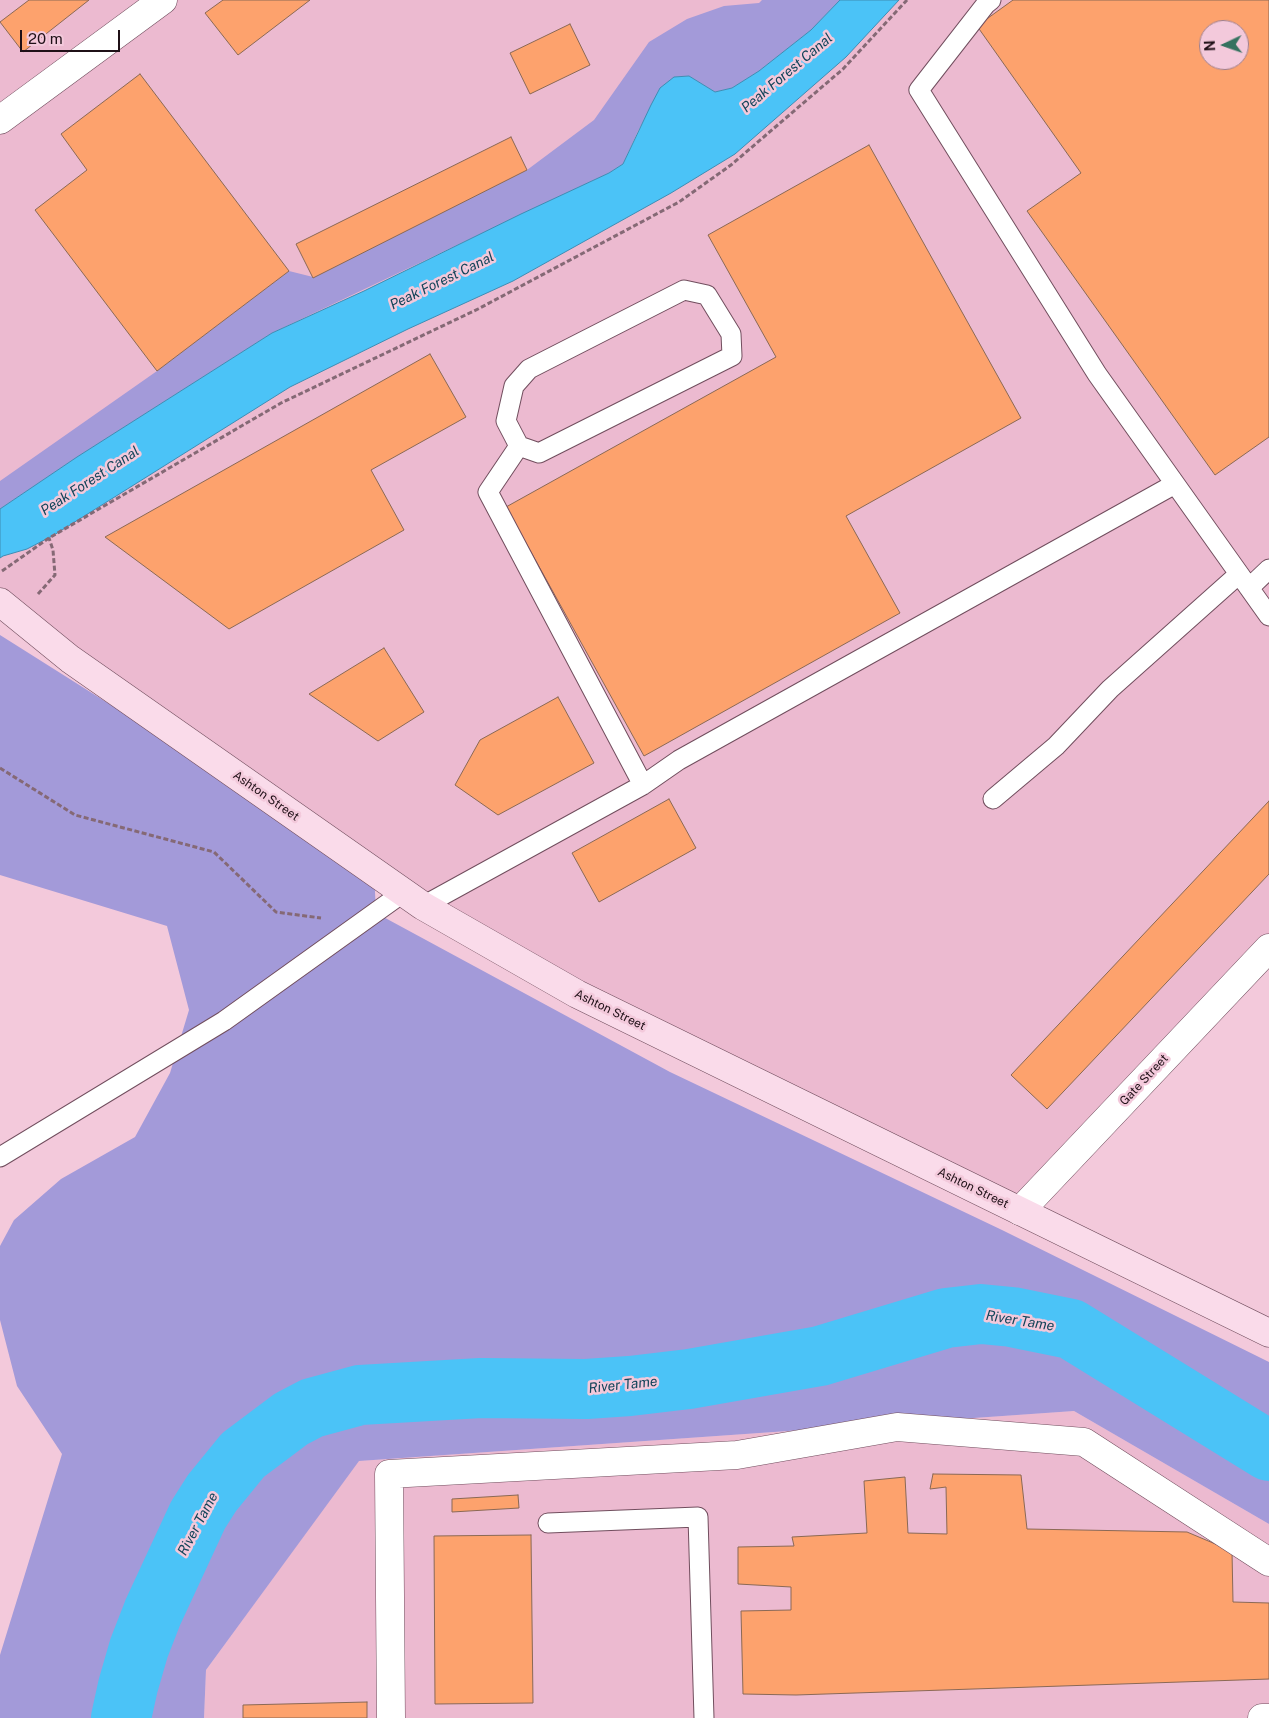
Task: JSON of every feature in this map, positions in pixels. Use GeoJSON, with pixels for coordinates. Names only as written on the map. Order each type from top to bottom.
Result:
{"type":"FeatureCollection","features":[{"type":"Feature","properties":{"kind":"main road","name":"Ashton Street"},"geometry":{"type":"LineString","coordinates":[[9,610],[70,659],[414,899],[577,994],[1269,1333]]}},
{"type":"Feature","properties":{"kind":"street"},"geometry":{"type":"LineString","coordinates":[[0,120],[163,0]]}},
{"type":"Feature","properties":{"kind":"street","name":"Gate Street"},"geometry":{"type":"LineString","coordinates":[[1020,1211],[1269,948]]}},
{"type":"Feature","properties":{"kind":"street"},"geometry":{"type":"LineString","coordinates":[[390,1718],[389,1474],[737,1455],[897,1427],[1084,1442],[1269,1562]]}},
{"type":"Feature","properties":{"kind":"street"},"geometry":{"type":"LineString","coordinates":[[1262,1718],[1269,1718]]}},
{"type":"Feature","properties":{"kind":"lane"},"geometry":{"type":"LineString","coordinates":[[991,0],[919,90],[1097,374],[1269,616]]}},
{"type":"Feature","properties":{"kind":"lane"},"geometry":{"type":"LineString","coordinates":[[684,290],[707,295],[731,334],[732,356],[539,453],[519,446],[506,421],[514,386],[528,369],[684,290]]}},
{"type":"Feature","properties":{"kind":"lane"},"geometry":{"type":"LineString","coordinates":[[519,446],[488,492],[643,785]]}},
{"type":"Feature","properties":{"kind":"lane"},"geometry":{"type":"LineString","coordinates":[[3,1148],[224,1021],[414,899],[643,785],[679,760],[1175,484]]}},
{"type":"Feature","properties":{"kind":"lane"},"geometry":{"type":"LineString","coordinates":[[993,799],[1056,746],[1110,689],[1244,581],[1269,569]]}},
{"type":"Feature","properties":{"kind":"lane"},"geometry":{"type":"LineString","coordinates":[[548,1522],[698,1517],[704,1718]]}},
{"type":"Feature","properties":{"kind":"path"},"geometry":{"type":"LineString","coordinates":[[0,572],[50,538],[281,403],[478,309],[679,202],[731,166],[787,119],[843,69],[907,0]]}},
{"type":"Feature","properties":{"kind":"path"},"geometry":{"type":"LineString","coordinates":[[9,610],[55,575],[50,538]]}},
{"type":"Feature","properties":{"kind":"path"},"geometry":{"type":"LineString","coordinates":[[0,768],[74,815],[214,852],[276,912],[326,919]]}},
{"type":"Feature","properties":{"kind":"shaded area"},"geometry":{"type":"Polygon","coordinates":[[[0,0],[1269,0],[1269,948],[1020,1211],[577,994],[0,603],[0,0]]]}},
{"type":"Feature","properties":{"kind":"shaded area"},"geometry":{"type":"Polygon","coordinates":[[[762,0],[840,0],[811,30],[759,71],[732,88],[715,92],[689,76],[674,77],[661,88],[623,164],[609,173],[272,333],[77,457],[0,509],[0,481],[157,371],[289,271],[313,277],[527,170],[594,120],[649,42],[687,19],[724,6],[759,3],[762,0]]]}},
{"type":"Feature","properties":{"kind":"shaded area"},"geometry":{"type":"Polygon","coordinates":[[[0,635],[374,871],[376,913],[670,1072],[1002,1230],[1269,1362],[1269,1524],[1074,1411],[359,1461],[206,1670],[204,1718],[0,1718],[0,1655],[62,1454],[17,1386],[0,1320],[0,1246],[14,1220],[61,1179],[135,1137],[170,1073],[189,1010],[167,926],[0,875],[0,635]]]}},
{"type":"Feature","properties":{"kind":"shaded area"},"geometry":{"type":"Polygon","coordinates":[[[1074,1411],[1269,1524],[1269,1718],[204,1718],[206,1670],[358,1461],[1074,1411]]]}},
{"type":"Feature","properties":{"kind":"water","name":"Peak Forest Canal"},"geometry":{"type":"Polygon","coordinates":[[[840,0],[899,0],[846,57],[735,154],[671,193],[513,281],[408,329],[290,387],[54,535],[27,549],[0,558],[0,509],[77,457],[272,333],[364,291],[609,173],[623,164],[660,88],[674,77],[689,76],[715,92],[732,88],[759,71],[811,30],[840,0]]]}},
{"type":"Feature","properties":{"kind":"building"},"geometry":{"type":"Polygon","coordinates":[[[29,0],[89,0],[23,52],[0,22],[29,0]]]}},
{"type":"Feature","properties":{"kind":"building"},"geometry":{"type":"Polygon","coordinates":[[[223,0],[310,0],[238,55],[205,13],[223,0]]]}},
{"type":"Feature","properties":{"kind":"building"},"geometry":{"type":"Polygon","coordinates":[[[1013,0],[1269,0],[1269,437],[1215,475],[1027,211],[1081,173],[977,26],[1013,0]]]}},
{"type":"Feature","properties":{"kind":"building"},"geometry":{"type":"Polygon","coordinates":[[[570,24],[590,65],[530,94],[510,53],[570,24]]]}},
{"type":"Feature","properties":{"kind":"building"},"geometry":{"type":"Polygon","coordinates":[[[140,74],[289,271],[157,371],[35,210],[87,170],[61,134],[140,74]]]}},
{"type":"Feature","properties":{"kind":"building"},"geometry":{"type":"Polygon","coordinates":[[[511,137],[527,170],[313,278],[296,244],[511,137]]]}},
{"type":"Feature","properties":{"kind":"building"},"geometry":{"type":"Polygon","coordinates":[[[869,145],[1021,418],[846,516],[900,613],[644,756],[506,507],[776,357],[708,235],[869,145]]]}},
{"type":"Feature","properties":{"kind":"building"},"geometry":{"type":"Polygon","coordinates":[[[430,354],[466,417],[371,470],[404,530],[229,629],[105,537],[430,354]]]}},
{"type":"Feature","properties":{"kind":"building"},"geometry":{"type":"Polygon","coordinates":[[[384,648],[424,712],[378,741],[309,694],[384,648]]]}},
{"type":"Feature","properties":{"kind":"building"},"geometry":{"type":"Polygon","coordinates":[[[558,697],[594,763],[498,815],[455,785],[480,740],[558,697]]]}},
{"type":"Feature","properties":{"kind":"building"},"geometry":{"type":"Polygon","coordinates":[[[669,799],[696,848],[599,902],[572,853],[669,799]]]}},
{"type":"Feature","properties":{"kind":"building"},"geometry":{"type":"Polygon","coordinates":[[[1269,801],[1269,874],[1047,1109],[1011,1075],[1269,801]]]}},
{"type":"Feature","properties":{"kind":"building"},"geometry":{"type":"Polygon","coordinates":[[[933,1474],[1021,1475],[1027,1529],[1187,1532],[1232,1551],[1233,1602],[1269,1603],[1269,1679],[796,1695],[743,1694],[741,1611],[791,1610],[791,1587],[738,1584],[738,1547],[794,1546],[792,1537],[867,1533],[864,1481],[905,1477],[908,1533],[947,1534],[946,1487],[930,1489],[933,1474]]]}},
{"type":"Feature","properties":{"kind":"building"},"geometry":{"type":"Polygon","coordinates":[[[518,1495],[519,1508],[452,1512],[452,1499],[518,1495]]]}},
{"type":"Feature","properties":{"kind":"building"},"geometry":{"type":"Polygon","coordinates":[[[531,1535],[533,1703],[435,1704],[434,1536],[531,1535]]]}},
{"type":"Feature","properties":{"kind":"building"},"geometry":{"type":"Polygon","coordinates":[[[367,1702],[367,1718],[243,1718],[243,1705],[367,1702]]]}},
{"type":"Feature","properties":{"kind":"waterway","name":"River Tame"},"geometry":{"type":"LineString","coordinates":[[121,1718],[139,1648],[153,1612],[198,1515],[212,1493],[243,1455],[291,1419],[312,1408],[360,1395],[481,1388],[586,1389],[689,1379],[820,1356],[946,1318],[981,1314],[1012,1317],[1071,1329],[1269,1451]]}}]}
